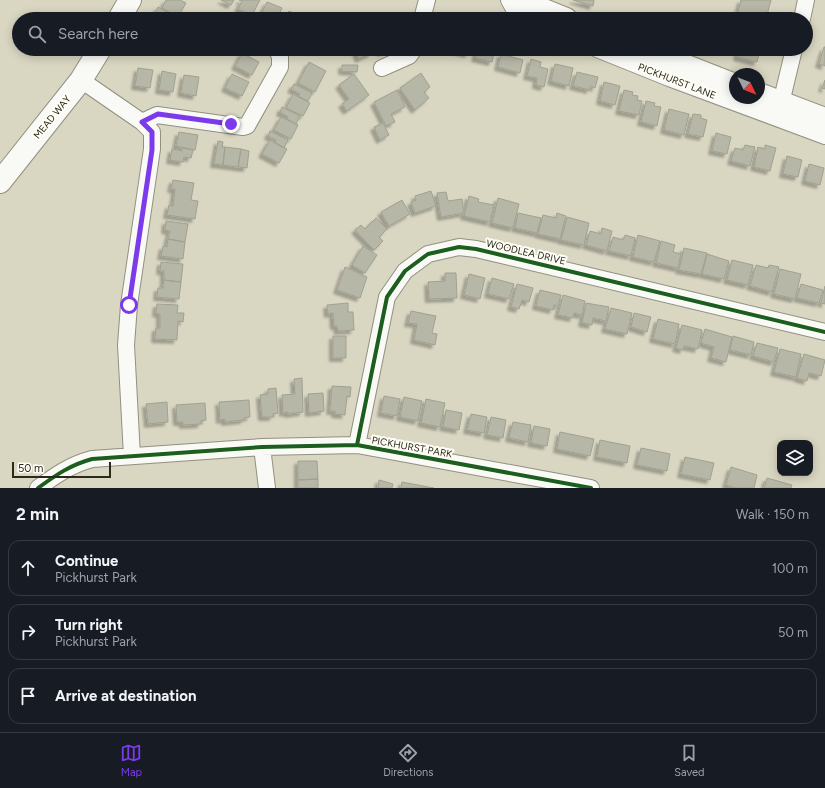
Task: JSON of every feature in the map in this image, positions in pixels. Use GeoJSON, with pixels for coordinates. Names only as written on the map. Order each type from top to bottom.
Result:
{"type":"FeatureCollection","features":[{"type":"Feature","properties":{"kind":"main road"},"geometry":{"type":"LineString","coordinates":[[123,12],[130,0]]}},
{"type":"Feature","properties":{"kind":"main road"},"geometry":{"type":"LineString","coordinates":[[519,0],[535,9]]}},
{"type":"Feature","properties":{"kind":"main road","name":"MEAD WAY"},"geometry":{"type":"LineString","coordinates":[[0,182],[81,80],[96,56]]}},
{"type":"Feature","properties":{"kind":"main road","name":"PICKHURST LANE"},"geometry":{"type":"LineString","coordinates":[[661,56],[729,83]]}},
{"type":"Feature","properties":{"kind":"main road"},"geometry":{"type":"LineString","coordinates":[[765,96],[825,119]]}},
{"type":"Feature","properties":{"kind":"street"},"geometry":{"type":"LineString","coordinates":[[424,12],[427,0]]}},
{"type":"Feature","properties":{"kind":"street"},"geometry":{"type":"LineString","coordinates":[[509,0],[516,12]]}},
{"type":"Feature","properties":{"kind":"street"},"geometry":{"type":"LineString","coordinates":[[803,12],[806,0]]}},
{"type":"Feature","properties":{"kind":"street"},"geometry":{"type":"LineString","coordinates":[[142,122],[158,114],[243,127],[247,126],[280,67],[280,56]]}},
{"type":"Feature","properties":{"kind":"street"},"geometry":{"type":"LineString","coordinates":[[382,68],[409,56]]}},
{"type":"Feature","properties":{"kind":"street","name":"PICKHURST LANE"},"geometry":{"type":"LineString","coordinates":[[614,56],[676,81],[825,136]]}},
{"type":"Feature","properties":{"kind":"street"},"geometry":{"type":"LineString","coordinates":[[781,103],[792,56]]}},
{"type":"Feature","properties":{"kind":"street"},"geometry":{"type":"LineString","coordinates":[[81,80],[142,122],[152,132],[152,150],[129,305],[126,345],[132,456]]}},
{"type":"Feature","properties":{"kind":"street","name":"WOODLEA DRIVE"},"geometry":{"type":"LineString","coordinates":[[357,445],[387,297],[405,271],[428,254],[443,249],[459,247],[476,249],[825,332]]}},
{"type":"Feature","properties":{"kind":"street","name":"PICKHURST PARK"},"geometry":{"type":"LineString","coordinates":[[38,488],[60,471],[75,463],[92,459],[262,447],[357,445],[591,488]]}},
{"type":"Feature","properties":{"kind":"street"},"geometry":{"type":"LineString","coordinates":[[262,447],[267,488]]}},
{"type":"Feature","properties":{"kind":"building"},"geometry":{"type":"Polygon","coordinates":[[[166,0],[180,0],[186,3],[181,12],[169,12],[162,8],[166,0]]]}},
{"type":"Feature","properties":{"kind":"building"},"geometry":{"type":"Polygon","coordinates":[[[221,0],[234,0],[231,5],[221,0]]]}},
{"type":"Feature","properties":{"kind":"building"},"geometry":{"type":"Polygon","coordinates":[[[239,0],[260,0],[254,12],[245,12],[238,9],[242,1],[239,0]]]}},
{"type":"Feature","properties":{"kind":"building"},"geometry":{"type":"Polygon","coordinates":[[[573,0],[594,0],[593,6],[573,0]]]}},
{"type":"Feature","properties":{"kind":"building"},"geometry":{"type":"Polygon","coordinates":[[[741,0],[771,0],[768,12],[738,12],[741,0]]]}},
{"type":"Feature","properties":{"kind":"building"},"geometry":{"type":"Polygon","coordinates":[[[267,2],[282,8],[280,12],[262,12],[267,2]]]}},
{"type":"Feature","properties":{"kind":"building"},"geometry":{"type":"Polygon","coordinates":[[[158,7],[167,12],[155,12],[158,7]]]}},
{"type":"Feature","properties":{"kind":"building"},"geometry":{"type":"Polygon","coordinates":[[[825,47],[825,66],[819,64],[825,47]]]}},
{"type":"Feature","properties":{"kind":"building"},"geometry":{"type":"Polygon","coordinates":[[[240,56],[248,56],[259,62],[252,75],[235,66],[240,56]]]}},
{"type":"Feature","properties":{"kind":"building"},"geometry":{"type":"Polygon","coordinates":[[[358,56],[366,56],[359,59],[358,56]]]}},
{"type":"Feature","properties":{"kind":"building"},"geometry":{"type":"Polygon","coordinates":[[[476,56],[493,56],[492,62],[475,58],[476,56]]]}},
{"type":"Feature","properties":{"kind":"building"},"geometry":{"type":"Polygon","coordinates":[[[501,56],[508,56],[523,60],[520,73],[498,67],[501,56]]]}},
{"type":"Feature","properties":{"kind":"building"},"geometry":{"type":"Polygon","coordinates":[[[737,56],[758,56],[757,62],[737,56]]]}},
{"type":"Feature","properties":{"kind":"building"},"geometry":{"type":"Polygon","coordinates":[[[531,59],[541,62],[540,67],[548,69],[544,87],[536,85],[537,78],[527,76],[531,59]]]}},
{"type":"Feature","properties":{"kind":"building"},"geometry":{"type":"Polygon","coordinates":[[[309,62],[326,71],[315,92],[298,83],[309,62]]]}},
{"type":"Feature","properties":{"kind":"building"},"geometry":{"type":"Polygon","coordinates":[[[555,64],[573,68],[569,86],[551,81],[555,64]]]}},
{"type":"Feature","properties":{"kind":"building"},"geometry":{"type":"Polygon","coordinates":[[[342,65],[358,65],[357,72],[342,71],[342,65]]]}},
{"type":"Feature","properties":{"kind":"building"},"geometry":{"type":"Polygon","coordinates":[[[138,68],[153,70],[150,88],[135,86],[138,68]]]}},
{"type":"Feature","properties":{"kind":"building"},"geometry":{"type":"Polygon","coordinates":[[[162,71],[176,74],[173,92],[159,90],[162,71]]]}},
{"type":"Feature","properties":{"kind":"building"},"geometry":{"type":"Polygon","coordinates":[[[577,72],[598,77],[595,88],[590,86],[590,90],[573,86],[577,72]]]}},
{"type":"Feature","properties":{"kind":"building"},"geometry":{"type":"Polygon","coordinates":[[[421,73],[430,87],[424,92],[429,98],[415,110],[400,88],[421,73]]]}},
{"type":"Feature","properties":{"kind":"building"},"geometry":{"type":"Polygon","coordinates":[[[232,74],[249,82],[242,96],[225,88],[232,74]]]}},
{"type":"Feature","properties":{"kind":"building"},"geometry":{"type":"Polygon","coordinates":[[[354,74],[369,95],[347,111],[342,104],[349,99],[339,85],[354,74]]]}},
{"type":"Feature","properties":{"kind":"building"},"geometry":{"type":"Polygon","coordinates":[[[184,75],[199,77],[196,96],[181,93],[184,75]]]}},
{"type":"Feature","properties":{"kind":"building"},"geometry":{"type":"Polygon","coordinates":[[[825,80],[825,89],[822,88],[825,80]]]}},
{"type":"Feature","properties":{"kind":"building"},"geometry":{"type":"Polygon","coordinates":[[[604,82],[620,86],[615,105],[600,101],[604,82]]]}},
{"type":"Feature","properties":{"kind":"building"},"geometry":{"type":"Polygon","coordinates":[[[294,84],[312,93],[308,101],[298,96],[300,94],[291,89],[294,84]]]}},
{"type":"Feature","properties":{"kind":"building"},"geometry":{"type":"Polygon","coordinates":[[[397,90],[405,107],[391,114],[395,122],[386,126],[374,102],[397,90]]]}},
{"type":"Feature","properties":{"kind":"building"},"geometry":{"type":"Polygon","coordinates":[[[624,90],[633,92],[632,95],[638,96],[637,100],[642,101],[639,115],[619,111],[624,90]]]}},
{"type":"Feature","properties":{"kind":"building"},"geometry":{"type":"Polygon","coordinates":[[[293,94],[310,103],[303,116],[286,108],[293,94]]]}},
{"type":"Feature","properties":{"kind":"building"},"geometry":{"type":"Polygon","coordinates":[[[646,101],[655,103],[654,106],[661,107],[657,126],[641,122],[646,101]]]}},
{"type":"Feature","properties":{"kind":"building"},"geometry":{"type":"Polygon","coordinates":[[[282,107],[300,116],[296,124],[287,119],[288,117],[280,112],[282,107]]]}},
{"type":"Feature","properties":{"kind":"building"},"geometry":{"type":"Polygon","coordinates":[[[669,109],[689,114],[684,135],[664,130],[669,109]]]}},
{"type":"Feature","properties":{"kind":"building"},"geometry":{"type":"Polygon","coordinates":[[[693,114],[701,115],[701,118],[707,120],[703,137],[688,134],[693,114]]]}},
{"type":"Feature","properties":{"kind":"building"},"geometry":{"type":"Polygon","coordinates":[[[281,117],[298,125],[291,139],[274,130],[281,117]]]}},
{"type":"Feature","properties":{"kind":"building"},"geometry":{"type":"Polygon","coordinates":[[[383,123],[389,135],[380,140],[374,127],[383,123]]]}},
{"type":"Feature","properties":{"kind":"building"},"geometry":{"type":"Polygon","coordinates":[[[270,131],[288,140],[284,148],[275,143],[276,140],[268,136],[270,131]]]}},
{"type":"Feature","properties":{"kind":"building"},"geometry":{"type":"Polygon","coordinates":[[[179,132],[198,135],[195,150],[176,146],[179,132]]]}},
{"type":"Feature","properties":{"kind":"building"},"geometry":{"type":"Polygon","coordinates":[[[716,133],[731,137],[727,154],[712,151],[716,133]]]}},
{"type":"Feature","properties":{"kind":"building"},"geometry":{"type":"Polygon","coordinates":[[[270,140],[287,149],[279,163],[262,154],[270,140]]]}},
{"type":"Feature","properties":{"kind":"building"},"geometry":{"type":"Polygon","coordinates":[[[218,141],[223,142],[222,147],[225,147],[223,165],[214,164],[218,141]]]}},
{"type":"Feature","properties":{"kind":"building"},"geometry":{"type":"Polygon","coordinates":[[[745,145],[755,147],[750,166],[731,161],[735,148],[743,150],[745,145]]]}},
{"type":"Feature","properties":{"kind":"building"},"geometry":{"type":"Polygon","coordinates":[[[765,145],[776,148],[770,171],[754,167],[758,147],[765,149],[765,145]]]}},
{"type":"Feature","properties":{"kind":"building"},"geometry":{"type":"Polygon","coordinates":[[[225,147],[241,149],[238,167],[223,165],[225,147]]]}},
{"type":"Feature","properties":{"kind":"building"},"geometry":{"type":"Polygon","coordinates":[[[182,148],[193,150],[191,158],[184,157],[183,162],[170,160],[172,149],[182,151],[182,148]]]}},
{"type":"Feature","properties":{"kind":"building"},"geometry":{"type":"Polygon","coordinates":[[[241,149],[249,151],[247,168],[238,167],[241,149]]]}},
{"type":"Feature","properties":{"kind":"building"},"geometry":{"type":"Polygon","coordinates":[[[787,156],[802,160],[798,177],[783,174],[787,156]]]}},
{"type":"Feature","properties":{"kind":"building"},"geometry":{"type":"Polygon","coordinates":[[[809,164],[824,168],[820,185],[805,181],[809,164]]]}},
{"type":"Feature","properties":{"kind":"building"},"geometry":{"type":"Polygon","coordinates":[[[173,180],[194,183],[191,200],[198,201],[195,219],[167,215],[169,205],[173,206],[175,189],[171,189],[173,180]]]}},
{"type":"Feature","properties":{"kind":"building"},"geometry":{"type":"Polygon","coordinates":[[[431,191],[436,206],[415,213],[411,202],[416,200],[415,196],[431,191]]]}},
{"type":"Feature","properties":{"kind":"building"},"geometry":{"type":"Polygon","coordinates":[[[446,192],[448,201],[462,199],[464,213],[441,217],[437,193],[446,192]]]}},
{"type":"Feature","properties":{"kind":"building"},"geometry":{"type":"Polygon","coordinates":[[[469,196],[479,199],[478,202],[494,205],[490,222],[464,216],[469,196]]]}},
{"type":"Feature","properties":{"kind":"building"},"geometry":{"type":"Polygon","coordinates":[[[498,198],[519,204],[513,228],[492,223],[498,198]]]}},
{"type":"Feature","properties":{"kind":"building"},"geometry":{"type":"Polygon","coordinates":[[[402,200],[410,214],[389,226],[381,212],[402,200]]]}},
{"type":"Feature","properties":{"kind":"building"},"geometry":{"type":"Polygon","coordinates":[[[518,213],[541,218],[537,233],[515,228],[518,213]]]}},
{"type":"Feature","properties":{"kind":"building"},"geometry":{"type":"Polygon","coordinates":[[[557,213],[566,216],[560,239],[538,234],[543,215],[556,218],[557,213]]]}},
{"type":"Feature","properties":{"kind":"building"},"geometry":{"type":"Polygon","coordinates":[[[567,217],[589,223],[584,245],[561,240],[567,217]]]}},
{"type":"Feature","properties":{"kind":"building"},"geometry":{"type":"Polygon","coordinates":[[[376,218],[387,229],[379,237],[383,241],[374,250],[355,230],[361,225],[365,229],[376,218]]]}},
{"type":"Feature","properties":{"kind":"building"},"geometry":{"type":"Polygon","coordinates":[[[166,221],[188,224],[185,242],[168,239],[170,231],[165,230],[166,221]]]}},
{"type":"Feature","properties":{"kind":"building"},"geometry":{"type":"Polygon","coordinates":[[[602,228],[612,231],[607,251],[586,245],[590,231],[601,234],[602,228]]]}},
{"type":"Feature","properties":{"kind":"building"},"geometry":{"type":"Polygon","coordinates":[[[625,235],[635,238],[631,256],[609,251],[613,237],[623,240],[625,235]]]}},
{"type":"Feature","properties":{"kind":"building"},"geometry":{"type":"Polygon","coordinates":[[[638,235],[660,241],[654,262],[633,257],[638,235]]]}},
{"type":"Feature","properties":{"kind":"building"},"geometry":{"type":"Polygon","coordinates":[[[168,239],[185,242],[183,259],[161,256],[163,246],[167,247],[168,239]]]}},
{"type":"Feature","properties":{"kind":"building"},"geometry":{"type":"Polygon","coordinates":[[[661,241],[675,245],[673,252],[681,254],[678,268],[656,263],[661,241]]]}},
{"type":"Feature","properties":{"kind":"building"},"geometry":{"type":"Polygon","coordinates":[[[363,246],[377,255],[365,273],[352,265],[363,246]]]}},
{"type":"Feature","properties":{"kind":"building"},"geometry":{"type":"Polygon","coordinates":[[[684,248],[707,253],[701,274],[679,270],[684,248]]]}},
{"type":"Feature","properties":{"kind":"building"},"geometry":{"type":"Polygon","coordinates":[[[707,254],[729,261],[724,279],[702,274],[707,254]]]}},
{"type":"Feature","properties":{"kind":"building"},"geometry":{"type":"Polygon","coordinates":[[[732,260],[753,265],[748,285],[727,280],[732,260]]]}},
{"type":"Feature","properties":{"kind":"building"},"geometry":{"type":"Polygon","coordinates":[[[161,262],[183,264],[181,282],[164,280],[164,271],[160,271],[161,262]]]}},
{"type":"Feature","properties":{"kind":"building"},"geometry":{"type":"Polygon","coordinates":[[[756,265],[768,268],[769,265],[779,267],[772,292],[750,286],[756,265]]]}},
{"type":"Feature","properties":{"kind":"building"},"geometry":{"type":"Polygon","coordinates":[[[345,267],[367,277],[360,298],[337,290],[345,267]]]}},
{"type":"Feature","properties":{"kind":"building"},"geometry":{"type":"Polygon","coordinates":[[[780,269],[801,274],[795,299],[774,294],[780,269]]]}},
{"type":"Feature","properties":{"kind":"building"},"geometry":{"type":"Polygon","coordinates":[[[445,273],[456,273],[457,298],[429,299],[428,282],[445,281],[445,273]]]}},
{"type":"Feature","properties":{"kind":"building"},"geometry":{"type":"Polygon","coordinates":[[[469,274],[485,278],[480,299],[464,295],[469,274]]]}},
{"type":"Feature","properties":{"kind":"building"},"geometry":{"type":"Polygon","coordinates":[[[492,278],[514,284],[509,299],[488,294],[492,278]]]}},
{"type":"Feature","properties":{"kind":"building"},"geometry":{"type":"Polygon","coordinates":[[[164,280],[181,282],[179,299],[157,297],[158,288],[163,288],[164,280]]]}},
{"type":"Feature","properties":{"kind":"building"},"geometry":{"type":"Polygon","coordinates":[[[517,284],[533,288],[529,302],[522,300],[519,309],[511,307],[517,284]]]}},
{"type":"Feature","properties":{"kind":"building"},"geometry":{"type":"Polygon","coordinates":[[[801,284],[823,290],[819,303],[797,298],[801,284]]]}},
{"type":"Feature","properties":{"kind":"building"},"geometry":{"type":"Polygon","coordinates":[[[825,286],[825,304],[821,303],[825,286]]]}},
{"type":"Feature","properties":{"kind":"building"},"geometry":{"type":"Polygon","coordinates":[[[540,290],[561,295],[558,306],[554,305],[553,310],[536,306],[540,290]]]}},
{"type":"Feature","properties":{"kind":"building"},"geometry":{"type":"Polygon","coordinates":[[[563,295],[585,301],[582,315],[574,313],[573,318],[558,315],[563,295]]]}},
{"type":"Feature","properties":{"kind":"building"},"geometry":{"type":"Polygon","coordinates":[[[348,303],[348,312],[353,312],[354,330],[338,331],[337,326],[334,326],[333,313],[328,314],[327,305],[348,303]]]}},
{"type":"Feature","properties":{"kind":"building"},"geometry":{"type":"Polygon","coordinates":[[[586,303],[609,307],[606,321],[593,318],[592,325],[582,323],[586,303]]]}},
{"type":"Feature","properties":{"kind":"building"},"geometry":{"type":"Polygon","coordinates":[[[157,304],[178,305],[177,313],[184,313],[183,322],[178,321],[177,340],[155,339],[156,328],[160,328],[160,314],[156,313],[157,304]]]}},
{"type":"Feature","properties":{"kind":"building"},"geometry":{"type":"Polygon","coordinates":[[[611,308],[632,313],[627,334],[605,329],[611,308]]]}},
{"type":"Feature","properties":{"kind":"building"},"geometry":{"type":"Polygon","coordinates":[[[411,311],[436,316],[432,333],[437,334],[435,345],[414,340],[417,324],[408,323],[411,311]]]}},
{"type":"Feature","properties":{"kind":"building"},"geometry":{"type":"Polygon","coordinates":[[[634,313],[651,317],[647,332],[631,327],[634,313]]]}},
{"type":"Feature","properties":{"kind":"building"},"geometry":{"type":"Polygon","coordinates":[[[658,319],[679,324],[675,344],[653,339],[658,319]]]}},
{"type":"Feature","properties":{"kind":"building"},"geometry":{"type":"Polygon","coordinates":[[[682,325],[702,330],[698,349],[684,346],[683,350],[676,348],[682,325]]]}},
{"type":"Feature","properties":{"kind":"building"},"geometry":{"type":"Polygon","coordinates":[[[705,329],[732,337],[726,362],[711,358],[714,347],[701,343],[705,329]]]}},
{"type":"Feature","properties":{"kind":"building"},"geometry":{"type":"Polygon","coordinates":[[[333,336],[346,336],[346,358],[333,358],[333,336]]]}},
{"type":"Feature","properties":{"kind":"building"},"geometry":{"type":"Polygon","coordinates":[[[733,336],[754,342],[751,355],[730,350],[733,336]]]}},
{"type":"Feature","properties":{"kind":"building"},"geometry":{"type":"Polygon","coordinates":[[[757,343],[778,348],[774,362],[753,356],[757,343]]]}},
{"type":"Feature","properties":{"kind":"building"},"geometry":{"type":"Polygon","coordinates":[[[780,349],[801,354],[796,377],[774,372],[780,349]]]}},
{"type":"Feature","properties":{"kind":"building"},"geometry":{"type":"Polygon","coordinates":[[[804,354],[825,360],[821,376],[809,373],[807,381],[797,378],[804,354]]]}},
{"type":"Feature","properties":{"kind":"building"},"geometry":{"type":"Polygon","coordinates":[[[302,378],[303,412],[288,414],[288,412],[283,413],[282,395],[295,394],[294,379],[302,378]]]}},
{"type":"Feature","properties":{"kind":"building"},"geometry":{"type":"Polygon","coordinates":[[[332,386],[351,387],[350,397],[347,396],[345,415],[335,414],[335,411],[330,411],[332,386]]]}},
{"type":"Feature","properties":{"kind":"building"},"geometry":{"type":"Polygon","coordinates":[[[276,388],[278,413],[273,414],[273,417],[262,417],[260,395],[268,394],[268,389],[276,388]]]}},
{"type":"Feature","properties":{"kind":"building"},"geometry":{"type":"Polygon","coordinates":[[[323,393],[324,411],[309,413],[308,394],[323,393]]]}},
{"type":"Feature","properties":{"kind":"building"},"geometry":{"type":"Polygon","coordinates":[[[384,396],[400,399],[397,416],[381,413],[384,396]]]}},
{"type":"Feature","properties":{"kind":"building"},"geometry":{"type":"Polygon","coordinates":[[[404,397],[422,401],[418,421],[400,417],[404,397]]]}},
{"type":"Feature","properties":{"kind":"building"},"geometry":{"type":"Polygon","coordinates":[[[426,399],[445,403],[440,427],[421,423],[426,399]]]}},
{"type":"Feature","properties":{"kind":"building"},"geometry":{"type":"Polygon","coordinates":[[[249,400],[250,417],[244,418],[244,420],[225,422],[225,419],[220,420],[219,402],[249,400]]]}},
{"type":"Feature","properties":{"kind":"building"},"geometry":{"type":"Polygon","coordinates":[[[167,402],[168,422],[148,424],[146,404],[167,402]]]}},
{"type":"Feature","properties":{"kind":"building"},"geometry":{"type":"Polygon","coordinates":[[[205,403],[206,420],[201,421],[201,424],[183,425],[183,422],[177,422],[176,405],[205,403]]]}},
{"type":"Feature","properties":{"kind":"building"},"geometry":{"type":"Polygon","coordinates":[[[446,410],[462,413],[459,430],[443,427],[446,410]]]}},
{"type":"Feature","properties":{"kind":"building"},"geometry":{"type":"Polygon","coordinates":[[[471,414],[487,417],[484,433],[467,430],[471,414]]]}},
{"type":"Feature","properties":{"kind":"building"},"geometry":{"type":"Polygon","coordinates":[[[491,417],[506,420],[503,438],[487,435],[491,417]]]}},
{"type":"Feature","properties":{"kind":"building"},"geometry":{"type":"Polygon","coordinates":[[[513,422],[531,425],[528,442],[509,438],[513,422]]]}},
{"type":"Feature","properties":{"kind":"building"},"geometry":{"type":"Polygon","coordinates":[[[534,426],[550,429],[547,446],[531,443],[534,426]]]}},
{"type":"Feature","properties":{"kind":"building"},"geometry":{"type":"Polygon","coordinates":[[[560,432],[594,439],[590,456],[557,449],[560,432]]]}},
{"type":"Feature","properties":{"kind":"building"},"geometry":{"type":"Polygon","coordinates":[[[600,440],[630,446],[627,463],[597,457],[600,440]]]}},
{"type":"Feature","properties":{"kind":"building"},"geometry":{"type":"Polygon","coordinates":[[[641,448],[670,454],[667,471],[637,465],[641,448]]]}},
{"type":"Feature","properties":{"kind":"building"},"geometry":{"type":"Polygon","coordinates":[[[685,457],[714,463],[710,480],[681,474],[685,457]]]}},
{"type":"Feature","properties":{"kind":"building"},"geometry":{"type":"Polygon","coordinates":[[[298,461],[317,461],[318,479],[298,480],[298,461]]]}},
{"type":"Feature","properties":{"kind":"building"},"geometry":{"type":"Polygon","coordinates":[[[731,467],[757,475],[754,488],[736,488],[726,485],[731,467]]]}},
{"type":"Feature","properties":{"kind":"building"},"geometry":{"type":"Polygon","coordinates":[[[767,478],[792,485],[791,488],[764,488],[767,478]]]}},
{"type":"Feature","properties":{"kind":"building"},"geometry":{"type":"Polygon","coordinates":[[[318,479],[318,488],[298,488],[298,480],[318,479]]]}},
{"type":"Feature","properties":{"kind":"building"},"geometry":{"type":"Polygon","coordinates":[[[379,480],[393,484],[392,488],[378,488],[379,480]]]}},
{"type":"Feature","properties":{"kind":"building"},"geometry":{"type":"Polygon","coordinates":[[[402,482],[434,488],[401,488],[402,482]]]}},
{"type":"Feature","properties":{"kind":"cycle path"},"geometry":{"type":"LineString","coordinates":[[357,445],[387,297],[405,271],[428,254],[459,247],[476,249],[825,332]]}},
{"type":"Feature","properties":{"kind":"cycle path"},"geometry":{"type":"LineString","coordinates":[[38,488],[70,467],[92,459],[262,447],[357,445],[591,488]]}},
{"type":"Feature","properties":{"kind":"route"},"geometry":{"type":"LineString","coordinates":[[129,305],[153,139],[152,132],[142,122],[158,114],[231,124]]}}]}
